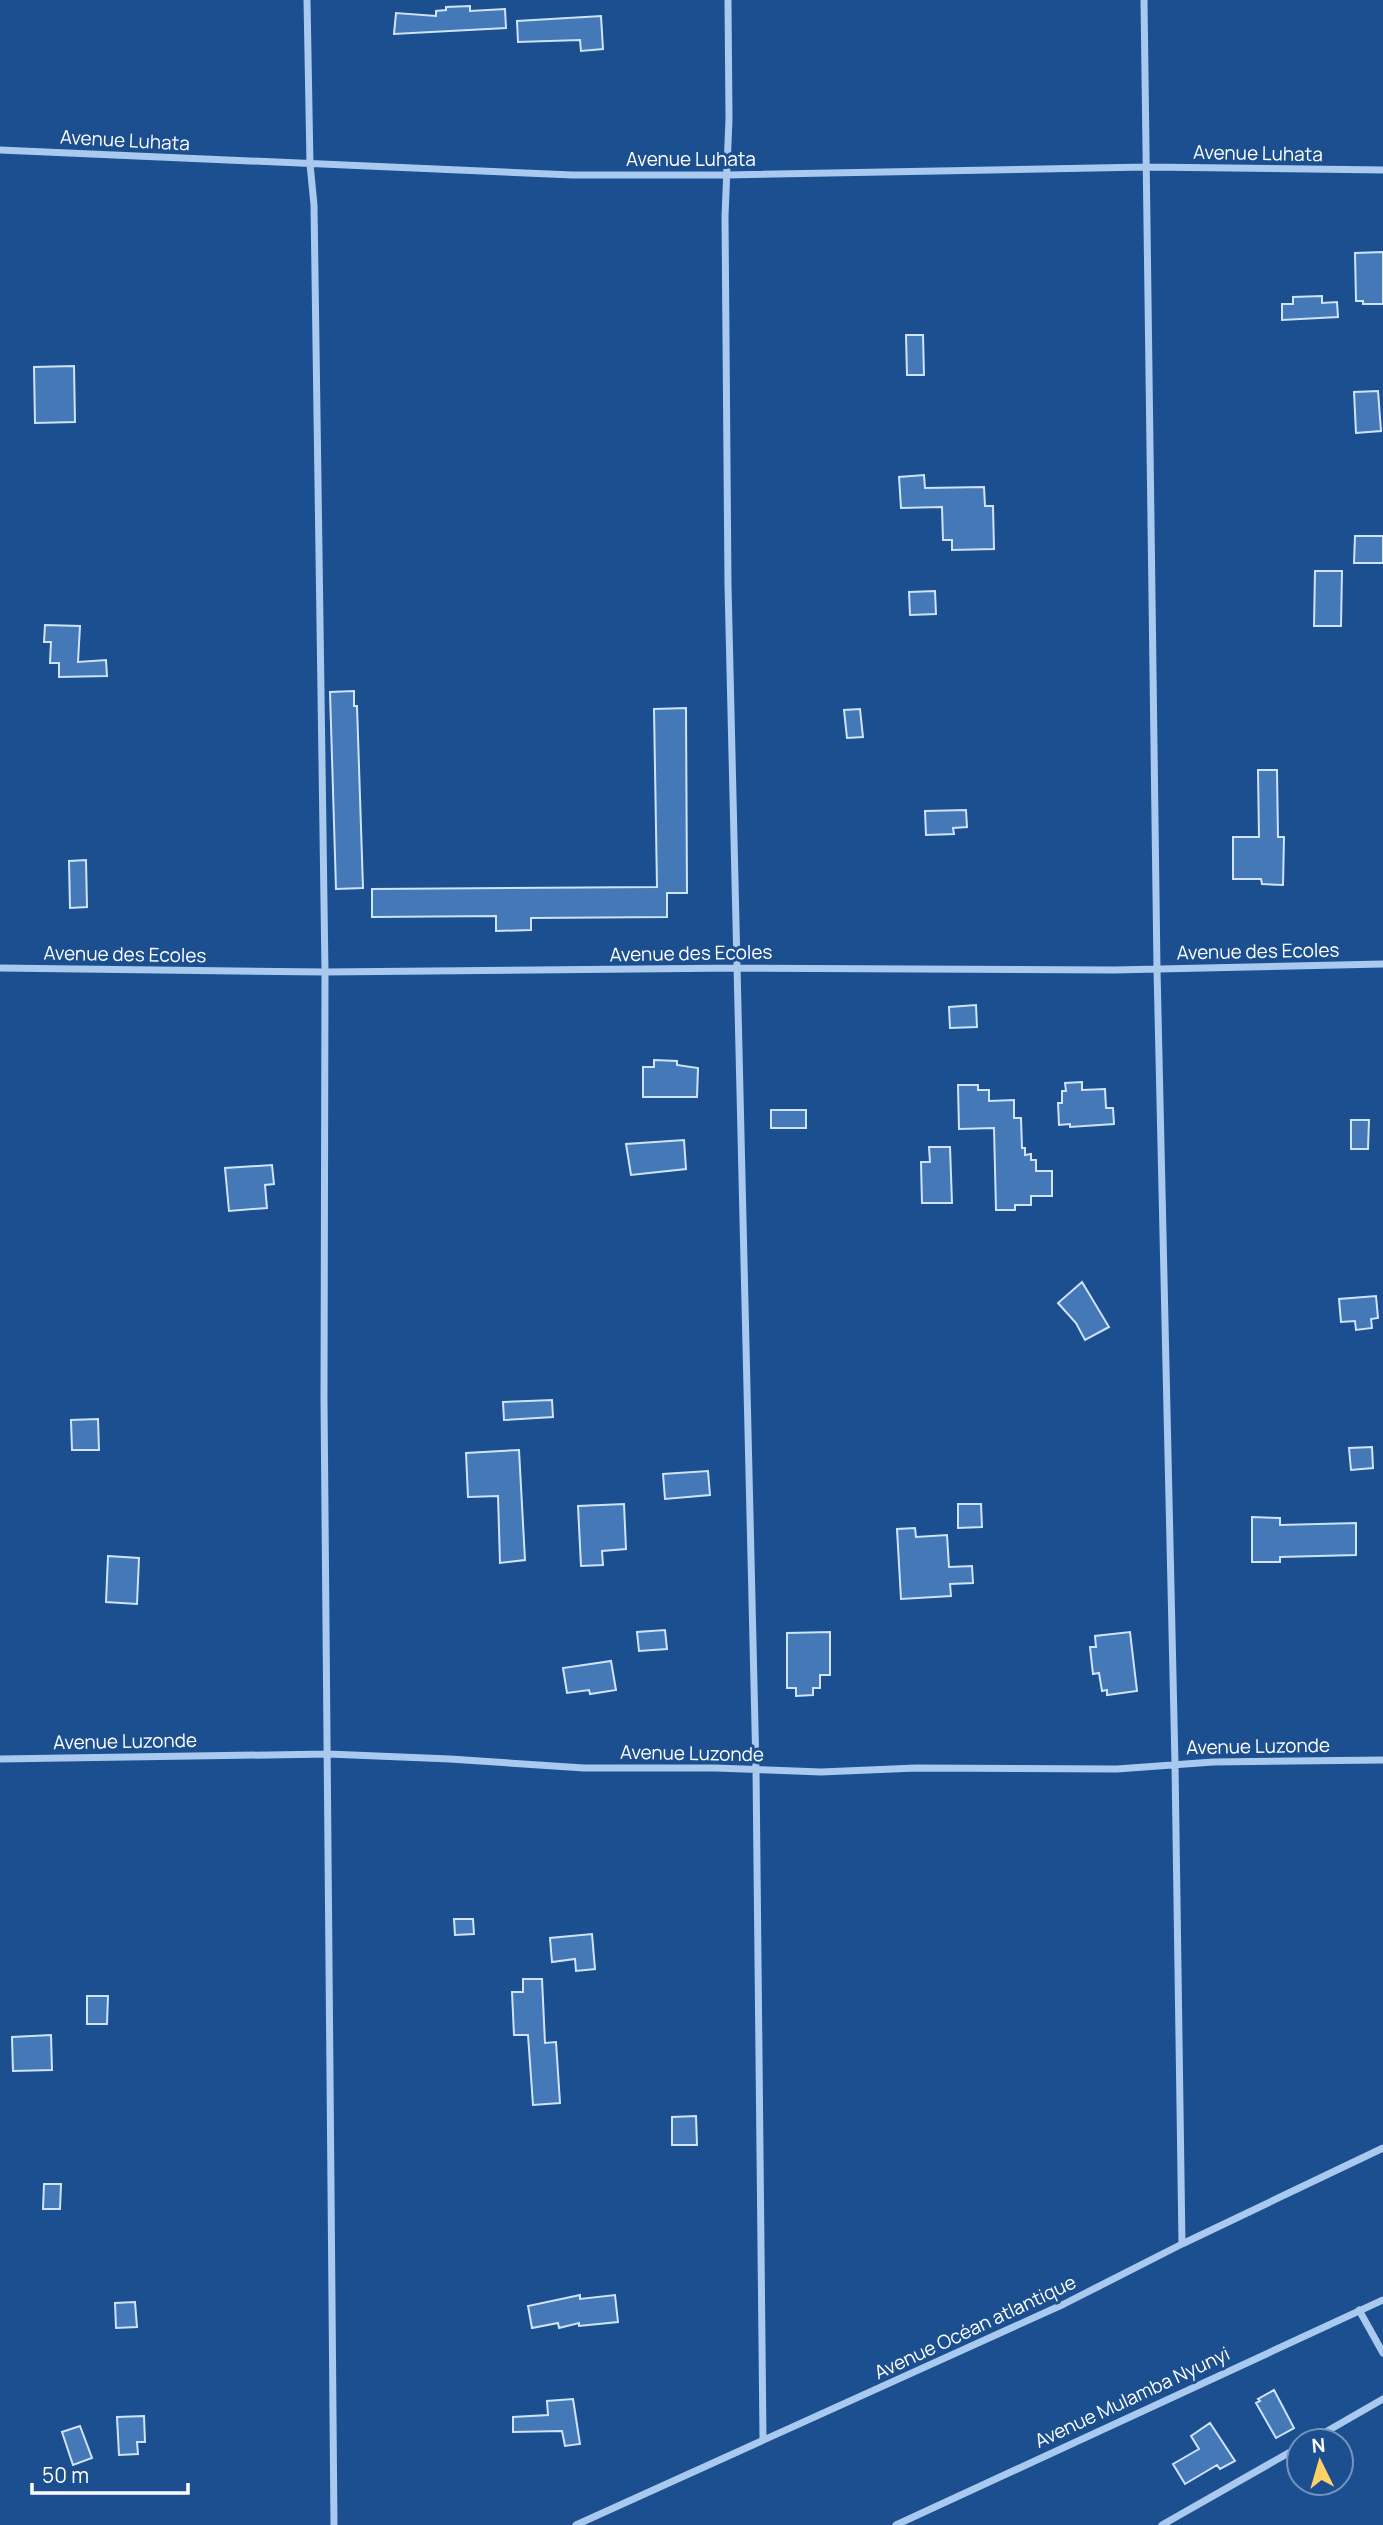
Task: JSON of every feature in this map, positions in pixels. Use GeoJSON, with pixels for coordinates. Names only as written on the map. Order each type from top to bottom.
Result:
{"type":"FeatureCollection","features":[{"type":"Feature","properties":{"kind":"street"},"geometry":{"type":"LineString","coordinates":[[307,0],[310,164],[314,205],[325,972],[324,1400],[334,2525]]}},
{"type":"Feature","properties":{"kind":"street"},"geometry":{"type":"LineString","coordinates":[[729,0],[725,229],[728,585],[756,1769],[763,2439]]}},
{"type":"Feature","properties":{"kind":"street"},"geometry":{"type":"LineString","coordinates":[[1144,0],[1157,969],[1175,1764],[1182,2244]]}},
{"type":"Feature","properties":{"kind":"street","name":"Avenue Luhata"},"geometry":{"type":"LineString","coordinates":[[0,150],[572,175],[727,175],[1146,167],[1383,170]]}},
{"type":"Feature","properties":{"kind":"street","name":"Avenue des Ecoles"},"geometry":{"type":"LineString","coordinates":[[0,968],[325,972],[738,968],[1157,969],[1383,964]]}},
{"type":"Feature","properties":{"kind":"street","name":"Avenue Luzonde"},"geometry":{"type":"LineString","coordinates":[[0,1759],[328,1754],[584,1768],[821,1772],[916,1768],[1089,1769],[1175,1764],[1383,1760]]}},
{"type":"Feature","properties":{"kind":"street","name":"Avenue Océan atlantique"},"geometry":{"type":"LineString","coordinates":[[576,2525],[1064,2304],[1383,2148]]}},
{"type":"Feature","properties":{"kind":"street","name":"Avenue Mulamba Nyunyi"},"geometry":{"type":"LineString","coordinates":[[901,2524],[1383,2300]]}},
{"type":"Feature","properties":{"kind":"street"},"geometry":{"type":"LineString","coordinates":[[1359,2310],[1383,2353]]}},
{"type":"Feature","properties":{"kind":"street"},"geometry":{"type":"LineString","coordinates":[[1334,2427],[1383,2399]]}},
{"type":"Feature","properties":{"kind":"street"},"geometry":{"type":"LineString","coordinates":[[1162,2525],[1285,2455]]}},
{"type":"Feature","properties":{"kind":"building"},"geometry":{"type":"Polygon","coordinates":[[[470,6],[470,11],[505,9],[506,28],[394,34],[396,13],[436,16],[436,11],[446,10],[446,7],[470,6]]]}},
{"type":"Feature","properties":{"kind":"building"},"geometry":{"type":"Polygon","coordinates":[[[601,16],[603,49],[581,51],[580,40],[518,42],[517,21],[601,16]]]}},
{"type":"Feature","properties":{"kind":"building"},"geometry":{"type":"Polygon","coordinates":[[[1383,252],[1383,304],[1363,304],[1363,301],[1356,301],[1355,253],[1383,252]]]}},
{"type":"Feature","properties":{"kind":"building"},"geometry":{"type":"Polygon","coordinates":[[[1322,296],[1322,303],[1337,302],[1338,317],[1282,320],[1282,304],[1293,304],[1293,297],[1322,296]]]}},
{"type":"Feature","properties":{"kind":"building"},"geometry":{"type":"Polygon","coordinates":[[[906,335],[923,335],[924,375],[907,375],[906,335]]]}},
{"type":"Feature","properties":{"kind":"building"},"geometry":{"type":"Polygon","coordinates":[[[74,366],[75,422],[35,423],[34,367],[74,366]]]}},
{"type":"Feature","properties":{"kind":"building"},"geometry":{"type":"Polygon","coordinates":[[[1378,391],[1381,431],[1356,433],[1354,392],[1378,391]]]}},
{"type":"Feature","properties":{"kind":"building"},"geometry":{"type":"Polygon","coordinates":[[[924,475],[925,488],[984,487],[985,506],[993,506],[994,549],[952,550],[952,540],[943,540],[942,507],[901,508],[899,477],[924,475]]]}},
{"type":"Feature","properties":{"kind":"building"},"geometry":{"type":"Polygon","coordinates":[[[1355,536],[1383,536],[1383,563],[1354,563],[1355,536]]]}},
{"type":"Feature","properties":{"kind":"building"},"geometry":{"type":"Polygon","coordinates":[[[1315,571],[1342,571],[1341,626],[1314,626],[1315,571]]]}},
{"type":"Feature","properties":{"kind":"building"},"geometry":{"type":"Polygon","coordinates":[[[935,591],[936,614],[910,615],[909,592],[935,591]]]}},
{"type":"Feature","properties":{"kind":"building"},"geometry":{"type":"Polygon","coordinates":[[[45,625],[80,626],[78,662],[106,660],[107,676],[59,677],[59,663],[50,663],[51,642],[44,642],[45,625]]]}},
{"type":"Feature","properties":{"kind":"building"},"geometry":{"type":"Polygon","coordinates":[[[354,691],[354,706],[357,706],[363,888],[336,889],[330,692],[354,691]]]}},
{"type":"Feature","properties":{"kind":"building"},"geometry":{"type":"Polygon","coordinates":[[[686,708],[687,893],[667,893],[667,917],[531,918],[531,930],[496,931],[496,916],[372,917],[372,889],[657,887],[654,709],[686,708]]]}},
{"type":"Feature","properties":{"kind":"building"},"geometry":{"type":"Polygon","coordinates":[[[860,709],[863,737],[847,738],[844,710],[860,709]]]}},
{"type":"Feature","properties":{"kind":"building"},"geometry":{"type":"Polygon","coordinates":[[[1258,770],[1277,770],[1278,837],[1284,837],[1283,885],[1262,884],[1261,879],[1233,879],[1233,837],[1259,837],[1258,770]]]}},
{"type":"Feature","properties":{"kind":"building"},"geometry":{"type":"Polygon","coordinates":[[[966,810],[967,827],[953,828],[954,834],[926,835],[925,811],[966,810]]]}},
{"type":"Feature","properties":{"kind":"building"},"geometry":{"type":"Polygon","coordinates":[[[86,860],[87,907],[70,908],[69,861],[86,860]]]}},
{"type":"Feature","properties":{"kind":"building"},"geometry":{"type":"Polygon","coordinates":[[[976,1005],[977,1027],[950,1028],[949,1007],[976,1005]]]}},
{"type":"Feature","properties":{"kind":"building"},"geometry":{"type":"Polygon","coordinates":[[[654,1060],[677,1061],[677,1065],[698,1068],[697,1097],[643,1097],[643,1067],[654,1067],[654,1060]]]}},
{"type":"Feature","properties":{"kind":"building"},"geometry":{"type":"Polygon","coordinates":[[[1082,1082],[1082,1090],[1105,1089],[1106,1108],[1113,1108],[1114,1124],[1070,1127],[1070,1124],[1059,1125],[1058,1103],[1062,1103],[1062,1091],[1066,1091],[1065,1083],[1082,1082]]]}},
{"type":"Feature","properties":{"kind":"building"},"geometry":{"type":"Polygon","coordinates":[[[958,1085],[978,1085],[978,1090],[989,1090],[989,1101],[1014,1100],[1014,1118],[1021,1118],[1022,1148],[1025,1148],[1025,1155],[1031,1154],[1031,1160],[1036,1160],[1036,1171],[1052,1171],[1052,1196],[1031,1196],[1031,1205],[1015,1205],[1015,1210],[996,1210],[994,1128],[959,1129],[958,1085]]]}},
{"type":"Feature","properties":{"kind":"building"},"geometry":{"type":"Polygon","coordinates":[[[771,1110],[806,1110],[806,1128],[771,1128],[771,1110]]]}},
{"type":"Feature","properties":{"kind":"building"},"geometry":{"type":"Polygon","coordinates":[[[1351,1120],[1369,1120],[1368,1149],[1351,1149],[1351,1120]]]}},
{"type":"Feature","properties":{"kind":"building"},"geometry":{"type":"Polygon","coordinates":[[[684,1140],[686,1169],[631,1175],[626,1144],[684,1140]]]}},
{"type":"Feature","properties":{"kind":"building"},"geometry":{"type":"Polygon","coordinates":[[[929,1147],[950,1147],[952,1203],[922,1203],[921,1162],[930,1162],[929,1147]]]}},
{"type":"Feature","properties":{"kind":"building"},"geometry":{"type":"Polygon","coordinates":[[[272,1165],[274,1184],[265,1185],[267,1208],[229,1211],[225,1168],[272,1165]]]}},
{"type":"Feature","properties":{"kind":"building"},"geometry":{"type":"Polygon","coordinates":[[[1082,1282],[1109,1327],[1085,1340],[1076,1323],[1058,1303],[1082,1282]]]}},
{"type":"Feature","properties":{"kind":"building"},"geometry":{"type":"Polygon","coordinates":[[[1376,1296],[1378,1318],[1371,1319],[1372,1328],[1356,1330],[1355,1321],[1341,1322],[1339,1299],[1376,1296]]]}},
{"type":"Feature","properties":{"kind":"building"},"geometry":{"type":"Polygon","coordinates":[[[552,1400],[553,1417],[504,1420],[503,1402],[552,1400]]]}},
{"type":"Feature","properties":{"kind":"building"},"geometry":{"type":"Polygon","coordinates":[[[98,1419],[99,1450],[72,1450],[71,1420],[98,1419]]]}},
{"type":"Feature","properties":{"kind":"building"},"geometry":{"type":"Polygon","coordinates":[[[1372,1447],[1373,1468],[1351,1470],[1349,1448],[1372,1447]]]}},
{"type":"Feature","properties":{"kind":"building"},"geometry":{"type":"Polygon","coordinates":[[[519,1450],[525,1560],[500,1563],[498,1496],[468,1497],[466,1453],[519,1450]]]}},
{"type":"Feature","properties":{"kind":"building"},"geometry":{"type":"Polygon","coordinates":[[[708,1471],[710,1495],[665,1499],[663,1474],[708,1471]]]}},
{"type":"Feature","properties":{"kind":"building"},"geometry":{"type":"Polygon","coordinates":[[[624,1504],[626,1549],[602,1551],[603,1565],[581,1566],[578,1506],[624,1504]]]}},
{"type":"Feature","properties":{"kind":"building"},"geometry":{"type":"Polygon","coordinates":[[[958,1504],[981,1504],[982,1527],[958,1528],[958,1504]]]}},
{"type":"Feature","properties":{"kind":"building"},"geometry":{"type":"Polygon","coordinates":[[[1252,1517],[1280,1518],[1280,1525],[1356,1523],[1356,1555],[1280,1557],[1280,1562],[1252,1562],[1252,1517]]]}},
{"type":"Feature","properties":{"kind":"building"},"geometry":{"type":"Polygon","coordinates":[[[915,1528],[916,1537],[947,1535],[949,1567],[972,1566],[973,1583],[950,1584],[951,1596],[901,1599],[897,1529],[915,1528]]]}},
{"type":"Feature","properties":{"kind":"building"},"geometry":{"type":"Polygon","coordinates":[[[108,1556],[139,1558],[137,1604],[106,1602],[108,1556]]]}},
{"type":"Feature","properties":{"kind":"building"},"geometry":{"type":"Polygon","coordinates":[[[665,1630],[667,1649],[639,1651],[637,1632],[665,1630]]]}},
{"type":"Feature","properties":{"kind":"building"},"geometry":{"type":"Polygon","coordinates":[[[830,1632],[830,1675],[820,1675],[820,1688],[813,1688],[813,1695],[796,1696],[796,1688],[787,1688],[787,1633],[830,1632]]]}},
{"type":"Feature","properties":{"kind":"building"},"geometry":{"type":"Polygon","coordinates":[[[1130,1632],[1137,1691],[1107,1695],[1107,1690],[1102,1691],[1099,1673],[1093,1674],[1090,1647],[1096,1647],[1095,1636],[1130,1632]]]}},
{"type":"Feature","properties":{"kind":"building"},"geometry":{"type":"Polygon","coordinates":[[[611,1661],[616,1690],[590,1694],[589,1690],[567,1693],[563,1668],[611,1661]]]}},
{"type":"Feature","properties":{"kind":"building"},"geometry":{"type":"Polygon","coordinates":[[[454,1919],[473,1919],[474,1934],[455,1935],[454,1919]]]}},
{"type":"Feature","properties":{"kind":"building"},"geometry":{"type":"Polygon","coordinates":[[[592,1934],[595,1969],[576,1971],[575,1959],[552,1962],[550,1938],[592,1934]]]}},
{"type":"Feature","properties":{"kind":"building"},"geometry":{"type":"Polygon","coordinates":[[[523,1979],[542,1979],[545,2043],[556,2042],[560,2103],[533,2105],[528,2035],[514,2035],[512,1992],[523,1992],[523,1979]]]}},
{"type":"Feature","properties":{"kind":"building"},"geometry":{"type":"Polygon","coordinates":[[[87,1996],[108,1996],[107,2024],[87,2024],[87,1996]]]}},
{"type":"Feature","properties":{"kind":"building"},"geometry":{"type":"Polygon","coordinates":[[[51,2035],[52,2070],[13,2071],[12,2037],[51,2035]]]}},
{"type":"Feature","properties":{"kind":"building"},"geometry":{"type":"Polygon","coordinates":[[[696,2116],[697,2145],[672,2145],[672,2117],[696,2116]]]}},
{"type":"Feature","properties":{"kind":"building"},"geometry":{"type":"Polygon","coordinates":[[[44,2184],[61,2184],[60,2209],[43,2209],[44,2184]]]}},
{"type":"Feature","properties":{"kind":"building"},"geometry":{"type":"Polygon","coordinates":[[[580,2295],[580,2299],[615,2295],[618,2322],[579,2326],[579,2323],[559,2328],[558,2323],[532,2328],[528,2306],[580,2295]]]}},
{"type":"Feature","properties":{"kind":"building"},"geometry":{"type":"Polygon","coordinates":[[[135,2302],[137,2327],[116,2328],[115,2303],[135,2302]]]}},
{"type":"Feature","properties":{"kind":"building"},"geometry":{"type":"Polygon","coordinates":[[[1274,2390],[1293,2427],[1285,2427],[1285,2433],[1276,2438],[1256,2403],[1260,2401],[1258,2399],[1274,2390]]]}},
{"type":"Feature","properties":{"kind":"building"},"geometry":{"type":"Polygon","coordinates":[[[573,2399],[580,2444],[565,2446],[562,2431],[513,2432],[513,2417],[548,2415],[547,2401],[573,2399]]]}},
{"type":"Feature","properties":{"kind":"building"},"geometry":{"type":"Polygon","coordinates":[[[144,2416],[145,2442],[137,2442],[138,2454],[119,2455],[117,2417],[144,2416]]]}},
{"type":"Feature","properties":{"kind":"building"},"geometry":{"type":"Polygon","coordinates":[[[1210,2423],[1235,2461],[1220,2469],[1217,2465],[1185,2484],[1173,2464],[1199,2449],[1191,2436],[1210,2423]]]}},
{"type":"Feature","properties":{"kind":"building"},"geometry":{"type":"Polygon","coordinates":[[[80,2426],[92,2458],[73,2465],[62,2432],[80,2426]]]}}]}
